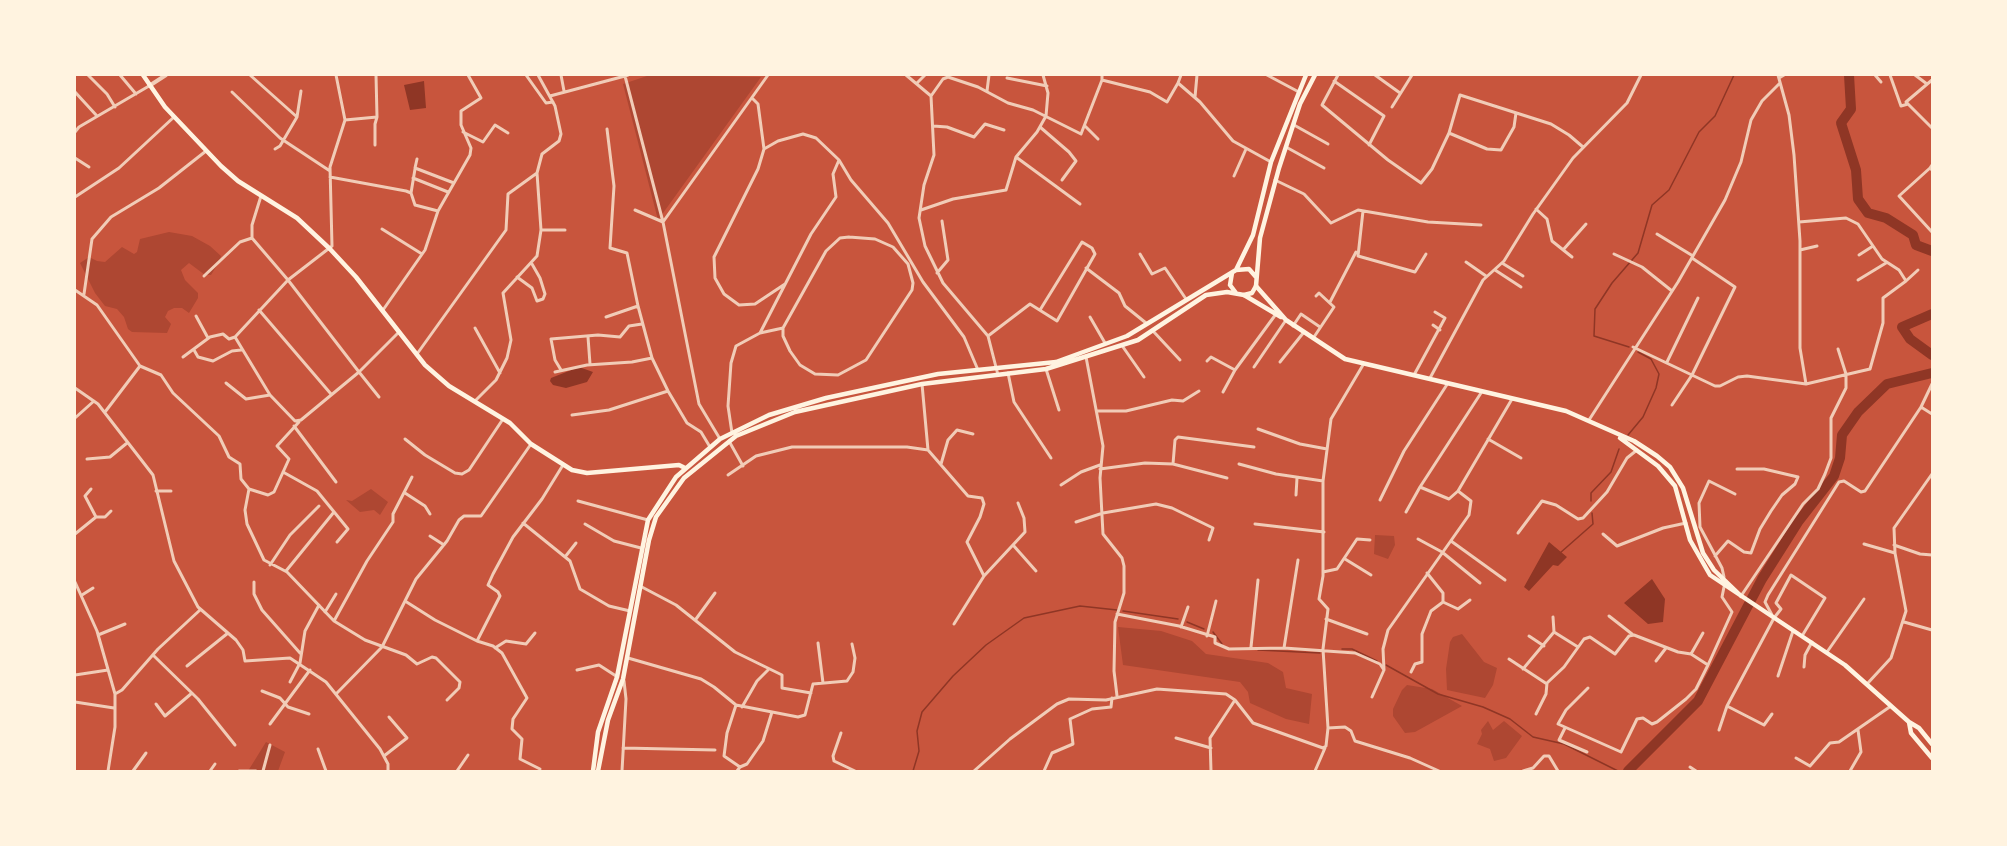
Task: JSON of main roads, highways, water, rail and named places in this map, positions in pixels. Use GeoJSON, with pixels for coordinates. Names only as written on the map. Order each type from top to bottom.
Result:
{"type":"FeatureCollection","features":[{"type":"Feature","properties":{"kind":"main road"},"geometry":{"type":"LineString","coordinates":[[143,75],[174,117],[238,181],[297,218],[330,249],[383,310],[398,333],[449,386],[503,418],[531,444],[563,465],[587,473],[679,465],[690,473]]}},
{"type":"Feature","properties":{"kind":"main road"},"geometry":{"type":"LineString","coordinates":[[1236,293],[1230,285],[1234,271],[1252,235],[1271,162],[1306,75]]}},
{"type":"Feature","properties":{"kind":"main road"},"geometry":{"type":"LineString","coordinates":[[1244,296],[1252,293],[1256,286],[1260,238],[1275,180],[1300,104],[1315,75]]}},
{"type":"Feature","properties":{"kind":"main road"},"geometry":{"type":"LineString","coordinates":[[1252,235],[1260,238]]}},
{"type":"Feature","properties":{"kind":"main road"},"geometry":{"type":"LineString","coordinates":[[598,771],[605,728],[623,679],[628,658],[640,586],[656,518],[690,473],[732,433],[769,415],[826,398],[938,374],[979,371],[1008,374],[1046,369],[1085,355],[1147,324],[1234,271],[1249,269],[1257,278]]}},
{"type":"Feature","properties":{"kind":"main road"},"geometry":{"type":"LineString","coordinates":[[1256,286],[1293,326],[1345,359],[1363,365],[1430,378],[1481,393],[1566,411],[1634,441],[1670,467],[1683,488],[1703,553],[1724,580],[1742,596]]}},
{"type":"Feature","properties":{"kind":"main road"},"geometry":{"type":"LineString","coordinates":[[593,771],[598,732],[617,677],[648,520],[666,489],[685,468],[720,439],[728,439],[795,412],[922,384],[1056,362],[1123,346],[1153,331],[1206,295],[1236,293],[1286,320]]}},
{"type":"Feature","properties":{"kind":"main road"},"geometry":{"type":"LineString","coordinates":[[1616,434],[1666,473],[1675,486],[1701,563],[1710,575],[1724,587],[1742,596],[1827,652],[1919,728],[1932,744]]}},
{"type":"Feature","properties":{"kind":"main road"},"geometry":{"type":"LineString","coordinates":[[617,677],[623,679]]}},
{"type":"Feature","properties":{"kind":"main road"},"geometry":{"type":"LineString","coordinates":[[1909,722],[1911,733],[1932,758]]}},
{"type":"Feature","properties":{"kind":"waterway"},"geometry":{"type":"LineString","coordinates":[[1629,347],[1594,336],[1595,309],[1612,283],[1638,253],[1652,205],[1669,190],[1699,132],[1715,116],[1734,75]]}},
{"type":"Feature","properties":{"kind":"waterway"},"geometry":{"type":"LineString","coordinates":[[1849,75],[1851,109],[1841,123],[1856,170],[1858,199],[1868,213],[1886,218],[1913,235],[1916,245],[1932,251]]}},
{"type":"Feature","properties":{"kind":"waterway"},"geometry":{"type":"LineString","coordinates":[[1932,314],[1902,327],[1910,339],[1932,355]]}},
{"type":"Feature","properties":{"kind":"waterway"},"geometry":{"type":"LineString","coordinates":[[1628,435],[1643,417],[1656,388],[1659,374],[1651,359],[1638,352]]}},
{"type":"Feature","properties":{"kind":"waterway"},"geometry":{"type":"LineString","coordinates":[[1628,771],[1698,701],[1762,579],[1798,522],[1834,476],[1840,458],[1842,435],[1858,412],[1887,384],[1932,373]]}},
{"type":"Feature","properties":{"kind":"waterway"},"geometry":{"type":"LineString","coordinates":[[1591,501],[1591,493],[1611,472],[1619,449]]}},
{"type":"Feature","properties":{"kind":"waterway"},"geometry":{"type":"LineString","coordinates":[[1560,553],[1593,524],[1592,513]]}},
{"type":"Feature","properties":{"kind":"waterway"},"geometry":{"type":"LineString","coordinates":[[913,771],[919,751],[917,731],[922,712],[953,676],[986,645],[1024,618],[1080,606],[1117,610]]}},
{"type":"Feature","properties":{"kind":"waterway"},"geometry":{"type":"LineString","coordinates":[[1123,611],[1178,619]]}},
{"type":"Feature","properties":{"kind":"waterway"},"geometry":{"type":"LineString","coordinates":[[1187,622],[1204,629]]}},
{"type":"Feature","properties":{"kind":"waterway"},"geometry":{"type":"LineString","coordinates":[[1213,632],[1222,644]]}},
{"type":"Feature","properties":{"kind":"waterway"},"geometry":{"type":"LineString","coordinates":[[1342,649],[1352,649],[1377,661]]}},
{"type":"Feature","properties":{"kind":"waterway"},"geometry":{"type":"LineString","coordinates":[[1258,650],[1320,653]]}},
{"type":"Feature","properties":{"kind":"waterway"},"geometry":{"type":"LineString","coordinates":[[1386,665],[1438,694],[1483,707],[1510,719],[1533,737],[1564,744],[1618,771]]}}]}
